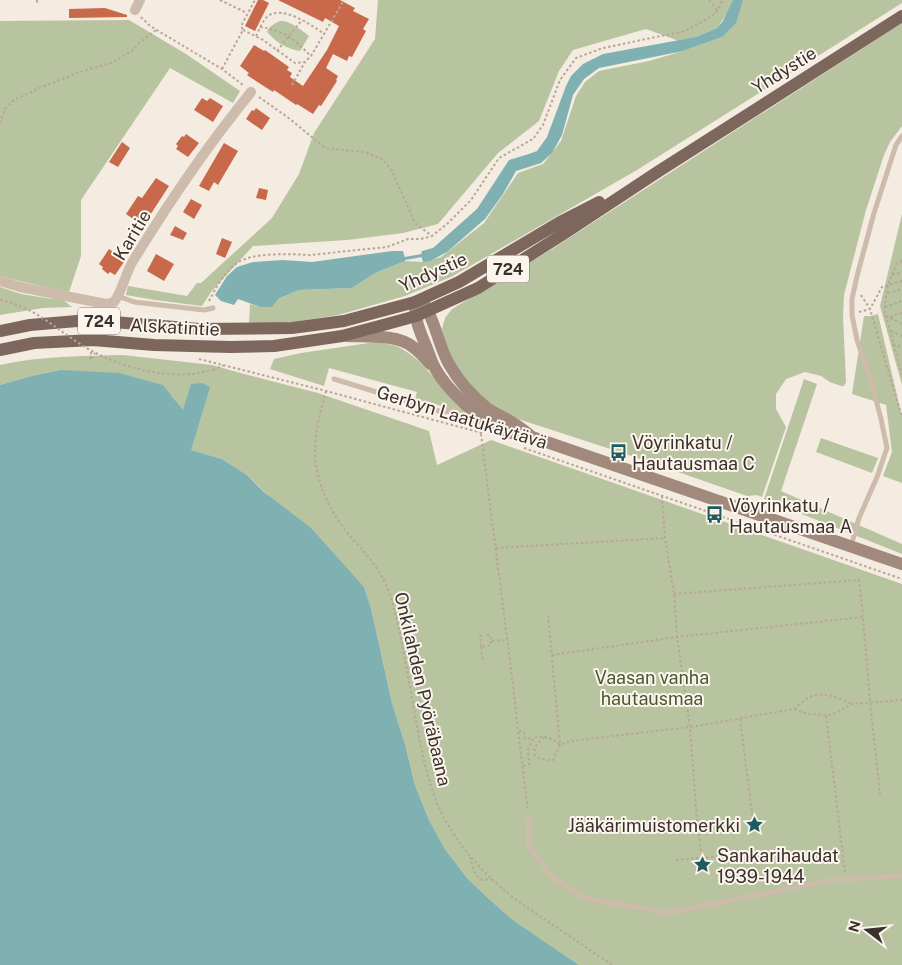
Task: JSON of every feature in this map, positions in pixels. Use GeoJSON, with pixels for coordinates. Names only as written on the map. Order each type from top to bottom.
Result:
{"type":"FeatureCollection","features":[{"type":"Feature","properties":{"kind":"main road","name":"Yhdystie"},"geometry":{"type":"LineString","coordinates":[[230,347],[274,346],[342,336],[416,316],[478,288],[902,16]]}},
{"type":"Feature","properties":{"kind":"main road","name":"Yhdystie"},"geometry":{"type":"LineString","coordinates":[[199,329],[292,328],[344,321],[415,302],[459,282],[562,221],[659,171]]}},
{"type":"Feature","properties":{"kind":"main road"},"geometry":{"type":"LineString","coordinates":[[435,369],[418,327],[415,302],[424,304],[428,310],[448,364],[461,381],[469,399]]}},
{"type":"Feature","properties":{"kind":"main road","name":"Alskatintie"},"geometry":{"type":"LineString","coordinates":[[0,331],[30,325],[89,320],[199,329]]}},
{"type":"Feature","properties":{"kind":"main road"},"geometry":{"type":"LineString","coordinates":[[342,336],[391,338],[404,341],[414,347],[450,388],[514,423],[532,437],[902,564]]}},
{"type":"Feature","properties":{"kind":"main road","name":"Alskatintie"},"geometry":{"type":"LineString","coordinates":[[0,350],[34,343],[93,340],[154,345],[230,347]]}},
{"type":"Feature","properties":{"kind":"street"},"geometry":{"type":"LineString","coordinates":[[134,10],[140,0]]}},
{"type":"Feature","properties":{"kind":"street","name":"Karitie"},"geometry":{"type":"LineString","coordinates":[[118,296],[132,263],[189,174],[251,92]]}},
{"type":"Feature","properties":{"kind":"street"},"geometry":{"type":"LineString","coordinates":[[0,281],[20,287],[106,304],[114,302],[118,296]]}},
{"type":"Feature","properties":{"kind":"lane"},"geometry":{"type":"LineString","coordinates":[[851,546],[859,518],[887,448],[857,340],[852,315],[852,299],[874,213],[896,145],[902,136]]}},
{"type":"Feature","properties":{"kind":"lane"},"geometry":{"type":"LineString","coordinates":[[118,296],[134,302],[204,310],[213,308]]}},
{"type":"Feature","properties":{"kind":"lane"},"geometry":{"type":"LineString","coordinates":[[334,379],[442,412],[451,411],[469,399]]}},
{"type":"Feature","properties":{"kind":"lane"},"geometry":{"type":"LineString","coordinates":[[529,819],[528,846],[552,876],[584,898],[669,913],[833,880],[902,876]]}},
{"type":"Feature","properties":{"kind":"path"},"geometry":{"type":"LineString","coordinates":[[36,0],[37,5]]}},
{"type":"Feature","properties":{"kind":"path"},"geometry":{"type":"LineString","coordinates":[[220,0],[248,14]]}},
{"type":"Feature","properties":{"kind":"path"},"geometry":{"type":"LineString","coordinates":[[255,0],[241,26],[244,30],[295,63],[304,62]]}},
{"type":"Feature","properties":{"kind":"path"},"geometry":{"type":"LineString","coordinates":[[292,85],[304,62],[311,56],[344,0]]}},
{"type":"Feature","properties":{"kind":"path"},"geometry":{"type":"LineString","coordinates":[[708,0],[717,11]]}},
{"type":"Feature","properties":{"kind":"path"},"geometry":{"type":"LineString","coordinates":[[204,310],[222,278],[237,263],[253,256],[310,255],[388,247],[408,239],[421,239],[432,236],[471,200],[499,158],[533,139],[543,125],[560,80],[576,58],[603,48],[686,31],[712,16],[724,0]]}},
{"type":"Feature","properties":{"kind":"path"},"geometry":{"type":"LineString","coordinates":[[134,10],[150,26],[222,69],[290,119],[325,148],[365,152],[382,159],[392,171],[415,223],[432,236]]}},
{"type":"Feature","properties":{"kind":"path"},"geometry":{"type":"LineString","coordinates":[[256,36],[269,15],[277,12],[302,20],[324,34]]}},
{"type":"Feature","properties":{"kind":"path"},"geometry":{"type":"LineString","coordinates":[[277,51],[302,20]]}},
{"type":"Feature","properties":{"kind":"path"},"geometry":{"type":"LineString","coordinates":[[260,27],[274,29],[289,36],[311,56]]}},
{"type":"Feature","properties":{"kind":"path"},"geometry":{"type":"LineString","coordinates":[[0,123],[5,109],[14,100],[80,72],[111,63],[132,51],[138,44],[157,30]]}},
{"type":"Feature","properties":{"kind":"path"},"geometry":{"type":"LineString","coordinates":[[222,69],[244,30]]}},
{"type":"Feature","properties":{"kind":"path"},"geometry":{"type":"LineString","coordinates":[[902,261],[897,263],[888,285],[884,307],[902,375]]}},
{"type":"Feature","properties":{"kind":"path"},"geometry":{"type":"LineString","coordinates":[[892,275],[902,272]]}},
{"type":"Feature","properties":{"kind":"path"},"geometry":{"type":"LineString","coordinates":[[852,315],[870,309],[882,287],[902,280]]}},
{"type":"Feature","properties":{"kind":"path"},"geometry":{"type":"LineString","coordinates":[[854,288],[864,297],[870,309],[902,418]]}},
{"type":"Feature","properties":{"kind":"path"},"geometry":{"type":"LineString","coordinates":[[887,294],[902,289]]}},
{"type":"Feature","properties":{"kind":"path"},"geometry":{"type":"LineString","coordinates":[[0,300],[36,313],[94,353],[128,366],[149,371],[183,374],[213,370],[226,365]]}},
{"type":"Feature","properties":{"kind":"path"},"geometry":{"type":"LineString","coordinates":[[884,307],[902,301]]}},
{"type":"Feature","properties":{"kind":"path"},"geometry":{"type":"LineString","coordinates":[[887,316],[902,313]]}},
{"type":"Feature","properties":{"kind":"path"},"geometry":{"type":"LineString","coordinates":[[887,316],[902,324]]}},
{"type":"Feature","properties":{"kind":"path"},"geometry":{"type":"LineString","coordinates":[[889,330],[902,336]]}},
{"type":"Feature","properties":{"kind":"path"},"geometry":{"type":"LineString","coordinates":[[893,344],[902,348]]}},
{"type":"Feature","properties":{"kind":"path"},"geometry":{"type":"LineString","coordinates":[[82,350],[102,351]]}},
{"type":"Feature","properties":{"kind":"path"},"geometry":{"type":"LineString","coordinates":[[92,351],[90,360],[94,353]]}},
{"type":"Feature","properties":{"kind":"path","name":"Gerbyn Laatukäytävä"},"geometry":{"type":"LineString","coordinates":[[196,358],[481,433],[496,548]]}},
{"type":"Feature","properties":{"kind":"path"},"geometry":{"type":"LineString","coordinates":[[897,358],[902,360]]}},
{"type":"Feature","properties":{"kind":"path","name":"Onkilahden Pyöräbaana"},"geometry":{"type":"LineString","coordinates":[[326,391],[319,415],[315,452],[320,482],[325,498],[333,512],[384,579],[394,608],[421,744],[432,789],[444,818],[462,845],[492,879],[524,906],[612,965]]}},
{"type":"Feature","properties":{"kind":"path","name":"Gerbyn Laatukäytävä"},"geometry":{"type":"LineString","coordinates":[[524,448],[902,579]]}},
{"type":"Feature","properties":{"kind":"path"},"geometry":{"type":"LineString","coordinates":[[662,496],[665,538],[674,594],[677,637],[690,727],[697,821],[702,858]]}},
{"type":"Feature","properties":{"kind":"path"},"geometry":{"type":"LineString","coordinates":[[529,819],[496,548],[665,538]]}},
{"type":"Feature","properties":{"kind":"path"},"geometry":{"type":"LineString","coordinates":[[674,594],[859,580],[880,795]]}},
{"type":"Feature","properties":{"kind":"path"},"geometry":{"type":"LineString","coordinates":[[544,736],[537,744],[535,754],[544,761],[553,760],[560,745],[548,614]]}},
{"type":"Feature","properties":{"kind":"path"},"geometry":{"type":"LineString","coordinates":[[552,655],[677,637],[863,617]]}},
{"type":"Feature","properties":{"kind":"path"},"geometry":{"type":"LineString","coordinates":[[482,635],[480,636],[483,661]]}},
{"type":"Feature","properties":{"kind":"path"},"geometry":{"type":"LineString","coordinates":[[481,647],[491,645],[490,635],[487,635]]}},
{"type":"Feature","properties":{"kind":"path"},"geometry":{"type":"LineString","coordinates":[[491,641],[508,640]]}},
{"type":"Feature","properties":{"kind":"path"},"geometry":{"type":"LineString","coordinates":[[560,745],[571,741],[690,727],[794,709],[811,697],[820,695],[835,696],[852,704]]}},
{"type":"Feature","properties":{"kind":"path"},"geometry":{"type":"LineString","coordinates":[[794,709],[808,714],[831,715],[852,704],[902,700]]}},
{"type":"Feature","properties":{"kind":"path"},"geometry":{"type":"LineString","coordinates":[[826,714],[846,880]]}},
{"type":"Feature","properties":{"kind":"path"},"geometry":{"type":"LineString","coordinates":[[740,719],[753,821]]}},
{"type":"Feature","properties":{"kind":"path"},"geometry":{"type":"LineString","coordinates":[[518,731],[524,732],[525,738],[544,736],[560,745]]}},
{"type":"Feature","properties":{"kind":"path"},"geometry":{"type":"LineString","coordinates":[[522,766],[529,764],[528,750],[534,738]]}},
{"type":"Feature","properties":{"kind":"path"},"geometry":{"type":"LineString","coordinates":[[470,855],[474,873],[482,880],[492,879]]}},
{"type":"Feature","properties":{"kind":"path"},"geometry":{"type":"LineString","coordinates":[[676,860],[724,856]]}},
{"type":"Feature","properties":{"kind":"green space"},"geometry":{"type":"Polygon","coordinates":[[[378,0],[733,0],[727,14],[717,28],[696,37],[679,41],[646,29],[573,50],[559,71],[539,121],[498,153],[438,224],[403,233],[347,240],[253,246],[211,292],[202,306],[126,295],[128,286],[187,296],[197,283],[201,283],[272,218],[299,174],[314,133],[375,39],[378,0]]]}},
{"type":"Feature","properties":{"kind":"green space"},"geometry":{"type":"Polygon","coordinates":[[[743,0],[902,0],[902,3],[637,170],[451,277],[405,296],[338,315],[281,324],[249,324],[250,304],[260,307],[299,290],[352,288],[375,273],[405,261],[423,262],[441,257],[484,223],[518,173],[543,164],[561,141],[576,96],[585,82],[599,71],[649,61],[722,37],[743,0]]]}},
{"type":"Feature","properties":{"kind":"green space"},"geometry":{"type":"Polygon","coordinates":[[[129,20],[186,54],[240,91],[233,103],[170,68],[81,200],[81,256],[69,292],[0,276],[0,21],[129,20]]]}},
{"type":"Feature","properties":{"kind":"green space"},"geometry":{"type":"Polygon","coordinates":[[[280,21],[292,24],[309,36],[300,51],[282,45],[267,32],[270,27],[280,21]]]}},
{"type":"Feature","properties":{"kind":"green space"},"geometry":{"type":"Polygon","coordinates":[[[902,23],[902,126],[890,142],[884,155],[866,210],[844,295],[846,382],[844,386],[841,386],[821,376],[805,372],[786,379],[776,394],[776,409],[786,427],[762,497],[757,495],[747,496],[515,418],[496,408],[476,391],[454,364],[445,343],[442,329],[445,318],[452,309],[552,249],[902,23]]]}},
{"type":"Feature","properties":{"kind":"green space"},"geometry":{"type":"Polygon","coordinates":[[[902,214],[902,385],[880,306],[902,214]]]}},
{"type":"Feature","properties":{"kind":"green space"},"geometry":{"type":"Polygon","coordinates":[[[0,287],[21,294],[62,299],[72,307],[43,308],[0,315],[0,287]]]}},
{"type":"Feature","properties":{"kind":"green space"},"geometry":{"type":"Polygon","coordinates":[[[878,314],[902,417],[902,483],[883,476],[892,452],[886,405],[852,394],[864,316],[878,314]]]}},
{"type":"Feature","properties":{"kind":"green space"},"geometry":{"type":"Polygon","coordinates":[[[376,342],[396,346],[409,353],[421,363],[453,398],[492,431],[461,422],[442,406],[415,399],[417,392],[329,368],[324,386],[270,369],[274,359],[376,342]]]}},
{"type":"Feature","properties":{"kind":"green space","name":"Vaasan vanha hautausmaa"},"geometry":{"type":"Polygon","coordinates":[[[123,355],[212,365],[318,393],[429,431],[437,465],[491,440],[902,584],[902,965],[579,965],[513,920],[467,878],[445,849],[429,820],[415,785],[392,703],[371,608],[364,587],[247,475],[222,459],[191,450],[183,411],[172,396],[60,370],[0,385],[0,365],[46,358],[123,355]]]}},
{"type":"Feature","properties":{"kind":"green space"},"geometry":{"type":"Polygon","coordinates":[[[804,379],[817,384],[781,491],[902,544],[902,554],[764,499],[804,379]]]}},
{"type":"Feature","properties":{"kind":"green space"},"geometry":{"type":"Polygon","coordinates":[[[821,438],[878,458],[872,473],[816,452],[821,438]]]}},
{"type":"Feature","properties":{"kind":"water"},"geometry":{"type":"Polygon","coordinates":[[[733,0],[743,0],[736,23],[722,37],[683,51],[599,68],[584,79],[573,95],[562,135],[552,153],[541,163],[516,171],[503,194],[485,219],[447,252],[430,261],[423,262],[422,251],[433,248],[477,209],[509,160],[537,151],[547,137],[571,76],[583,64],[603,54],[696,37],[717,28],[723,21],[733,0]]]}},
{"type":"Feature","properties":{"kind":"water"},"geometry":{"type":"Polygon","coordinates":[[[403,251],[405,261],[375,273],[352,288],[299,290],[278,299],[272,307],[260,307],[238,299],[234,305],[221,301],[215,295],[227,276],[237,267],[253,262],[283,260],[312,262],[403,251]]]}},
{"type":"Feature","properties":{"kind":"water"},"geometry":{"type":"Polygon","coordinates":[[[60,370],[119,373],[163,385],[183,410],[191,384],[202,383],[210,387],[191,450],[222,459],[247,475],[264,492],[311,528],[364,587],[371,608],[392,703],[415,785],[429,820],[445,849],[467,878],[513,920],[579,965],[0,965],[0,385],[60,370]]]}},
{"type":"Feature","properties":{"kind":"building"},"geometry":{"type":"Polygon","coordinates":[[[258,0],[269,3],[255,31],[245,26],[258,0]]]}},
{"type":"Feature","properties":{"kind":"building"},"geometry":{"type":"Polygon","coordinates":[[[278,0],[340,0],[355,8],[353,11],[369,19],[363,29],[366,31],[352,57],[349,56],[347,61],[333,54],[326,68],[338,76],[337,81],[321,106],[319,105],[313,114],[259,83],[247,75],[249,73],[240,66],[254,45],[265,50],[289,67],[287,70],[292,73],[290,77],[303,86],[327,50],[339,26],[325,18],[323,22],[278,0]]]}},
{"type":"Feature","properties":{"kind":"building"},"geometry":{"type":"Polygon","coordinates":[[[105,8],[127,15],[127,17],[69,18],[69,9],[105,8]]]}},
{"type":"Feature","properties":{"kind":"building"},"geometry":{"type":"Polygon","coordinates":[[[202,98],[207,101],[210,98],[223,106],[213,122],[194,110],[202,98]]]}},
{"type":"Feature","properties":{"kind":"building"},"geometry":{"type":"Polygon","coordinates":[[[256,108],[270,118],[262,130],[246,119],[252,110],[254,111],[256,108]]]}},
{"type":"Feature","properties":{"kind":"building"},"geometry":{"type":"Polygon","coordinates":[[[186,134],[199,143],[188,157],[176,149],[178,146],[176,144],[186,134]]]}},
{"type":"Feature","properties":{"kind":"building"},"geometry":{"type":"Polygon","coordinates":[[[122,142],[130,148],[118,167],[109,162],[122,142]]]}},
{"type":"Feature","properties":{"kind":"building"},"geometry":{"type":"Polygon","coordinates":[[[224,143],[238,151],[218,185],[214,182],[209,191],[199,186],[224,143]]]}},
{"type":"Feature","properties":{"kind":"building"},"geometry":{"type":"Polygon","coordinates":[[[156,178],[169,186],[143,226],[126,214],[138,196],[142,198],[156,178]]]}},
{"type":"Feature","properties":{"kind":"building"},"geometry":{"type":"Polygon","coordinates":[[[259,188],[268,190],[266,200],[256,198],[259,188]]]}},
{"type":"Feature","properties":{"kind":"building"},"geometry":{"type":"Polygon","coordinates":[[[191,199],[202,205],[194,219],[183,212],[191,199]]]}},
{"type":"Feature","properties":{"kind":"building"},"geometry":{"type":"Polygon","coordinates":[[[175,226],[187,233],[183,240],[170,235],[175,226]]]}},
{"type":"Feature","properties":{"kind":"building"},"geometry":{"type":"Polygon","coordinates":[[[222,238],[232,242],[225,258],[216,254],[222,238]]]}},
{"type":"Feature","properties":{"kind":"building"},"geometry":{"type":"Polygon","coordinates":[[[109,249],[120,256],[119,259],[124,262],[115,275],[110,272],[108,274],[99,264],[109,249]]]}},
{"type":"Feature","properties":{"kind":"building"},"geometry":{"type":"Polygon","coordinates":[[[156,254],[174,264],[164,281],[147,271],[156,254]]]}},
{"type":"Feature","properties":{"kind":"waterway"},"geometry":{"type":"LineString","coordinates":[[402,259],[425,255]]}},
{"type":"Feature","properties":{"kind":"place","name":"Vöyrinkatu / Hautausmaa C"},"geometry":{"type":"Point","coordinates":[618,452]}},
{"type":"Feature","properties":{"kind":"place","name":"Vöyrinkatu / Hautausmaa A"},"geometry":{"type":"Point","coordinates":[715,515]}},
{"type":"Feature","properties":{"kind":"place","name":"Jääkärimuistomerkki"},"geometry":{"type":"Point","coordinates":[754,825]}},
{"type":"Feature","properties":{"kind":"place","name":"Sankarihaudat 1939-1944"},"geometry":{"type":"Point","coordinates":[703,865]}}]}
